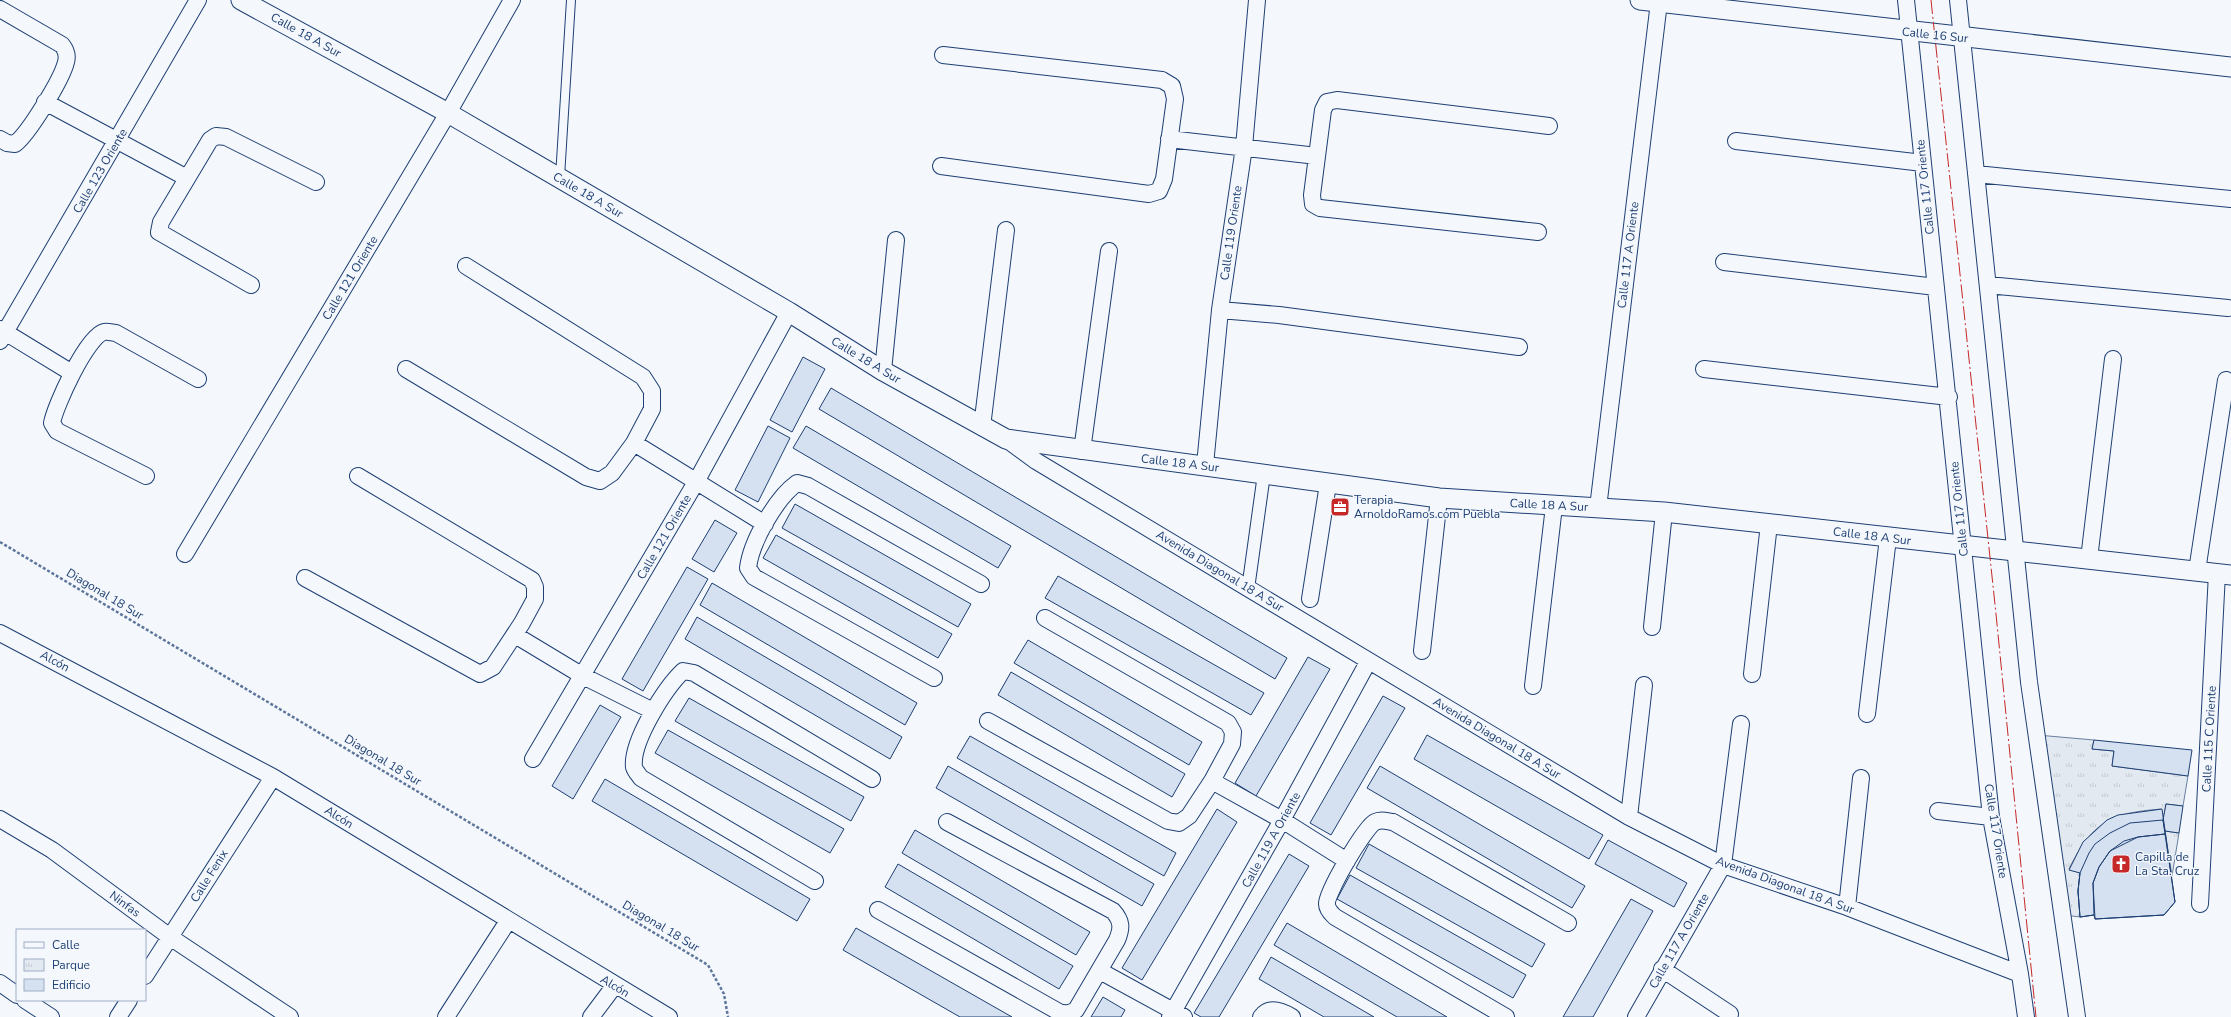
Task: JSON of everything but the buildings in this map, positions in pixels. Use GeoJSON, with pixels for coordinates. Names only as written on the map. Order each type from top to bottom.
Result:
{"type":"FeatureCollection","features":[{"type":"Feature","properties":{"kind":"street","name":"Calle 123 Oriente"},"geometry":{"type":"LineString","coordinates":[[2,334],[117,142],[198,0]]}},
{"type":"Feature","properties":{"kind":"street","name":"Calle 18 A Sur"},"geometry":{"type":"LineString","coordinates":[[241,0],[448,114],[560,178],[789,312],[883,371],[1006,439],[1082,451],[1205,465],[1328,484],[1439,498],[1664,512],[1963,547],[2224,574]]}},
{"type":"Feature","properties":{"kind":"street","name":"Calle 121 Oriente"},"geometry":{"type":"LineString","coordinates":[[185,554],[448,114],[512,0]]}},
{"type":"Feature","properties":{"kind":"street","name":"Calle 119 Oriente"},"geometry":{"type":"LineString","coordinates":[[1205,465],[1220,310],[1244,148],[1257,0]]}},
{"type":"Feature","properties":{"kind":"street","name":"Calle 16 Sur"},"geometry":{"type":"LineString","coordinates":[[1640,0],[1909,32],[2231,67]]}},
{"type":"Feature","properties":{"kind":"street","name":"Calle 117 Oriente"},"geometry":{"type":"LineString","coordinates":[[1906,0],[1922,163],[1949,397],[1991,817],[2020,974],[2026,1017]]}},
{"type":"Feature","properties":{"kind":"street"},"geometry":{"type":"LineString","coordinates":[[1958,0],[2029,682],[2077,1017]]}},
{"type":"Feature","properties":{"kind":"street","name":"Calle 117 A Oriente"},"geometry":{"type":"LineString","coordinates":[[1598,508],[1659,2]]}},
{"type":"Feature","properties":{"kind":"street"},"geometry":{"type":"LineString","coordinates":[[0,9],[62,45],[67,52],[66,63],[23,138],[15,144],[7,143],[0,139]]}},
{"type":"Feature","properties":{"kind":"street"},"geometry":{"type":"LineString","coordinates":[[942,166],[1149,194],[1159,191],[1164,179],[1175,99],[1172,86],[1162,80],[943,56]]}},
{"type":"Feature","properties":{"kind":"street"},"geometry":{"type":"LineString","coordinates":[[1538,232],[1320,208],[1313,204],[1312,195],[1316,156],[1323,110],[1327,102],[1337,100],[1549,126]]}},
{"type":"Feature","properties":{"kind":"street"},"geometry":{"type":"LineString","coordinates":[[45,102],[117,142],[187,178]]}},
{"type":"Feature","properties":{"kind":"street"},"geometry":{"type":"LineString","coordinates":[[251,285],[159,232],[161,222],[210,140],[216,136],[226,137],[316,182]]}},
{"type":"Feature","properties":{"kind":"street"},"geometry":{"type":"LineString","coordinates":[[1169,139],[1316,156]]}},
{"type":"Feature","properties":{"kind":"street"},"geometry":{"type":"LineString","coordinates":[[1736,141],[1922,163]]}},
{"type":"Feature","properties":{"kind":"street"},"geometry":{"type":"LineString","coordinates":[[1976,174],[2231,199]]}},
{"type":"Feature","properties":{"kind":"street"},"geometry":{"type":"LineString","coordinates":[[982,427],[1006,230]]}},
{"type":"Feature","properties":{"kind":"street"},"geometry":{"type":"LineString","coordinates":[[883,371],[896,240]]}},
{"type":"Feature","properties":{"kind":"street"},"geometry":{"type":"LineString","coordinates":[[1082,451],[1109,252]]}},
{"type":"Feature","properties":{"kind":"street"},"geometry":{"type":"LineString","coordinates":[[1724,262],[1936,287]]}},
{"type":"Feature","properties":{"kind":"street"},"geometry":{"type":"LineString","coordinates":[[406,369],[586,477],[600,481],[612,473],[634,442],[652,409],[652,391],[643,377],[466,266]]}},
{"type":"Feature","properties":{"kind":"street"},"geometry":{"type":"LineString","coordinates":[[1988,285],[2228,308]]}},
{"type":"Feature","properties":{"kind":"street"},"geometry":{"type":"LineString","coordinates":[[1220,310],[1279,315],[1519,347]]}},
{"type":"Feature","properties":{"kind":"street","name":"Calle 121 Oriente"},"geometry":{"type":"LineString","coordinates":[[533,759],[696,482],[789,312]]}},
{"type":"Feature","properties":{"kind":"street"},"geometry":{"type":"LineString","coordinates":[[146,476],[57,431],[52,423],[54,409],[72,373],[96,336],[104,332],[116,333],[198,379]]}},
{"type":"Feature","properties":{"kind":"street"},"geometry":{"type":"LineString","coordinates":[[2,334],[72,373]]}},
{"type":"Feature","properties":{"kind":"street"},"geometry":{"type":"LineString","coordinates":[[2089,559],[2112,359]]}},
{"type":"Feature","properties":{"kind":"street"},"geometry":{"type":"LineString","coordinates":[[1704,369],[1949,397]]}},
{"type":"Feature","properties":{"kind":"street"},"geometry":{"type":"LineString","coordinates":[[2197,571],[2226,380]]}},
{"type":"Feature","properties":{"kind":"street","name":"Avenida Diagonal 18 A Sur"},"geometry":{"type":"LineString","coordinates":[[1006,439],[1036,461],[1368,662],[1629,817],[1723,865],[1847,907],[2020,974]]}},
{"type":"Feature","properties":{"kind":"street"},"geometry":{"type":"LineString","coordinates":[[634,442],[765,524]]}},
{"type":"Feature","properties":{"kind":"street"},"geometry":{"type":"LineString","coordinates":[[1248,589],[1264,474]]}},
{"type":"Feature","properties":{"kind":"street"},"geometry":{"type":"LineString","coordinates":[[306,578],[480,674],[492,667],[515,635],[535,599],[535,587],[532,580],[358,476]]}},
{"type":"Feature","properties":{"kind":"street"},"geometry":{"type":"LineString","coordinates":[[934,678],[754,577],[748,568],[749,554],[765,524],[786,491],[797,483],[808,486],[981,584]]}},
{"type":"Feature","properties":{"kind":"street"},"geometry":{"type":"LineString","coordinates":[[1310,599],[1328,484]]}},
{"type":"Feature","properties":{"kind":"street"},"geometry":{"type":"LineString","coordinates":[[1422,651],[1439,498]]}},
{"type":"Feature","properties":{"kind":"street"},"geometry":{"type":"LineString","coordinates":[[1533,686],[1554,506]]}},
{"type":"Feature","properties":{"kind":"street"},"geometry":{"type":"LineString","coordinates":[[1652,627],[1664,512]]}},
{"type":"Feature","properties":{"kind":"street"},"geometry":{"type":"LineString","coordinates":[[1752,674],[1769,524]]}},
{"type":"Feature","properties":{"kind":"street"},"geometry":{"type":"LineString","coordinates":[[1867,714],[1888,538]]}},
{"type":"Feature","properties":{"kind":"street","name":"Calle 115 C Oriente"},"geometry":{"type":"LineString","coordinates":[[2200,904],[2224,574]]}},
{"type":"Feature","properties":{"kind":"street"},"geometry":{"type":"LineString","coordinates":[[988,721],[1168,821],[1179,823],[1189,816],[1212,781],[1232,744],[1233,732],[1228,723],[1045,618]]}},
{"type":"Feature","properties":{"kind":"street","name":"Alcón"},"geometry":{"type":"LineString","coordinates":[[0,632],[273,777],[508,922],[669,1017]]}},
{"type":"Feature","properties":{"kind":"street"},"geometry":{"type":"LineString","coordinates":[[515,635],[583,676],[653,711]]}},
{"type":"Feature","properties":{"kind":"street","name":"Calle 119 A Oriente"},"geometry":{"type":"LineString","coordinates":[[1176,1015],[1368,662]]}},
{"type":"Feature","properties":{"kind":"street"},"geometry":{"type":"LineString","coordinates":[[815,881],[641,778],[634,769],[635,754],[653,711],[675,678],[683,671],[694,673],[872,780]]}},
{"type":"Feature","properties":{"kind":"street"},"geometry":{"type":"LineString","coordinates":[[1629,817],[1644,685]]}},
{"type":"Feature","properties":{"kind":"street"},"geometry":{"type":"LineString","coordinates":[[1723,865],[1741,724]]}},
{"type":"Feature","properties":{"kind":"street","name":"Calle Fenix"},"geometry":{"type":"LineString","coordinates":[[146,974],[273,777]]}},
{"type":"Feature","properties":{"kind":"street"},"geometry":{"type":"LineString","coordinates":[[1847,907],[1861,778]]}},
{"type":"Feature","properties":{"kind":"street"},"geometry":{"type":"LineString","coordinates":[[1212,781],[1282,820],[1347,861]]}},
{"type":"Feature","properties":{"kind":"street"},"geometry":{"type":"LineString","coordinates":[[1938,811],[1991,817]]}},
{"type":"Feature","properties":{"kind":"street","name":"Ninfas"},"geometry":{"type":"LineString","coordinates":[[0,819],[52,850],[170,938],[290,1017]]}},
{"type":"Feature","properties":{"kind":"street"},"geometry":{"type":"LineString","coordinates":[[1506,1017],[1335,917],[1327,904],[1329,896],[1347,861],[1374,823],[1382,820],[1392,822],[1568,923]]}},
{"type":"Feature","properties":{"kind":"street"},"geometry":{"type":"LineString","coordinates":[[878,910],[1059,1012],[1068,1014],[1076,1010],[1100,971],[1121,930],[1120,919],[1113,911],[947,822]]}},
{"type":"Feature","properties":{"kind":"street","name":"Calle 117 A Oriente"},"geometry":{"type":"LineString","coordinates":[[1636,1017],[1723,865]]}},
{"type":"Feature","properties":{"kind":"street"},"geometry":{"type":"LineString","coordinates":[[446,1017],[508,922]]}},
{"type":"Feature","properties":{"kind":"street"},"geometry":{"type":"LineString","coordinates":[[1662,970],[1730,1014]]}},
{"type":"Feature","properties":{"kind":"street"},"geometry":{"type":"LineString","coordinates":[[1100,971],[1176,1015]]}},
{"type":"Feature","properties":{"kind":"street"},"geometry":{"type":"LineString","coordinates":[[0,983],[16,994]]}},
{"type":"Feature","properties":{"kind":"street"},"geometry":{"type":"LineString","coordinates":[[591,1017],[615,985]]}},
{"type":"Feature","properties":{"kind":"street"},"geometry":{"type":"LineString","coordinates":[[27,1001],[51,1017]]}},
{"type":"Feature","properties":{"kind":"street"},"geometry":{"type":"LineString","coordinates":[[118,1017],[128,1001]]}},
{"type":"Feature","properties":{"kind":"street"},"geometry":{"type":"LineString","coordinates":[[1261,1017],[1268,1011],[1276,1011],[1292,1017]]}},
{"type":"Feature","properties":{"kind":"lane"},"geometry":{"type":"LineString","coordinates":[[560,178],[571,0]]}},
{"type":"Feature","properties":{"kind":"path","name":"Diagonal 18 Sur"},"geometry":{"type":"LineString","coordinates":[[0,542],[708,965],[724,994],[728,1017]]}},
{"type":"Feature","properties":{"kind":"green space"},"geometry":{"type":"Polygon","coordinates":[[[2037,735],[2094,740],[2092,749],[2114,751],[2112,766],[2188,776],[2183,806],[2166,804],[2163,820],[2161,809],[2128,813],[2104,823],[2086,840],[2069,869],[2080,873],[2078,891],[2080,917],[2064,915],[2037,735]]]}},
{"type":"Feature","properties":{"kind":"green space"},"geometry":{"type":"Polygon","coordinates":[[[2165,831],[2179,833],[2172,876],[2165,831]]]}},
{"type":"Feature","properties":{"kind":"power"},"geometry":{"type":"LineString","coordinates":[[1931,0],[1996,614],[2036,1017]]}},
{"type":"Feature","properties":{"kind":"place","name":"Terapia ArnoldoRamos.com Puebla"},"geometry":{"type":"Point","coordinates":[1340,507]}},
{"type":"Feature","properties":{"kind":"place","name":"Capilla de La Sta. Cruz"},"geometry":{"type":"Point","coordinates":[2121,864]}}]}
